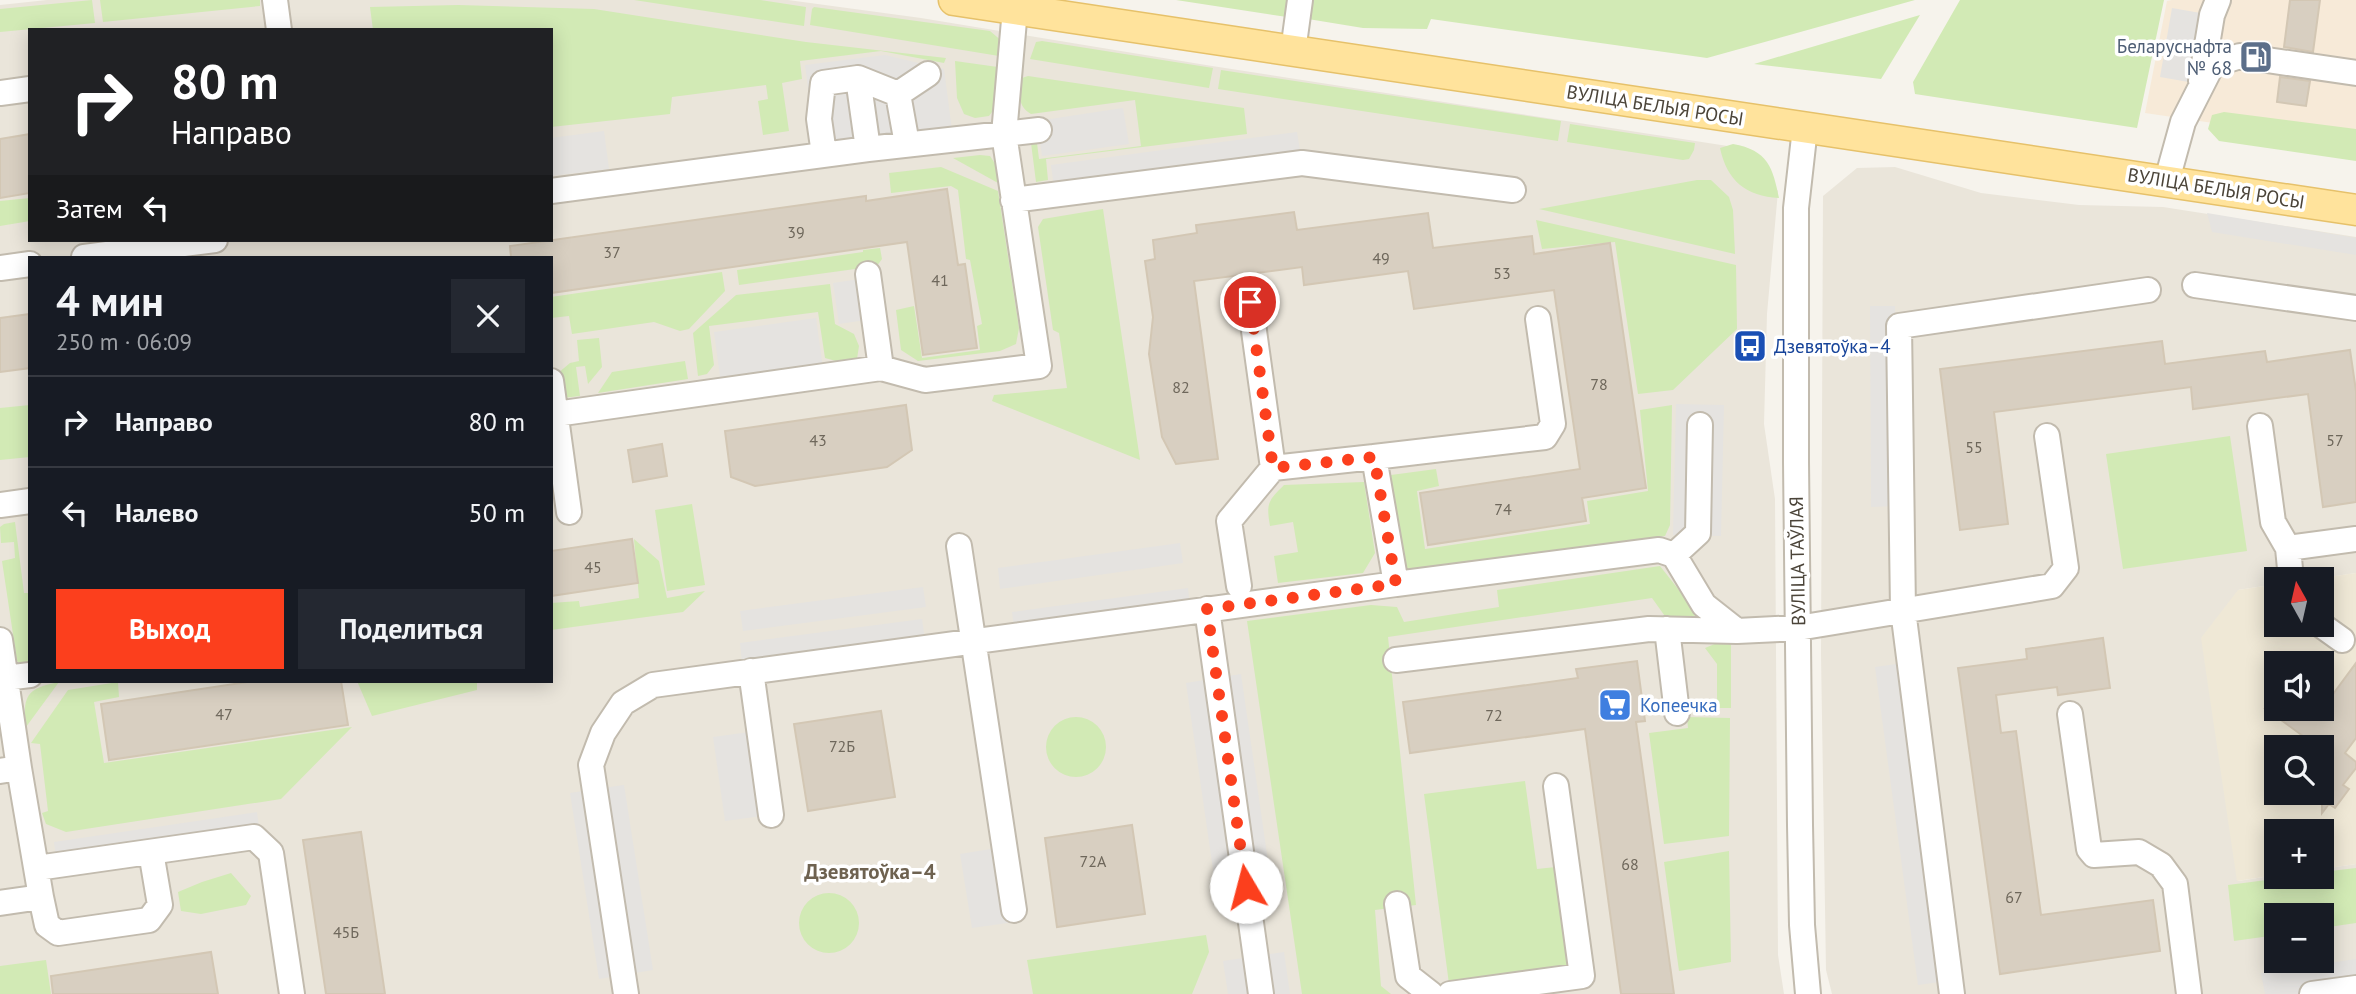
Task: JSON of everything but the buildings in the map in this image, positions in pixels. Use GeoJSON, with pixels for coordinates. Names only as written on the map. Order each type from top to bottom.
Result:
{"type":"FeatureCollection","features":[{"type":"Feature","properties":{"kind":"main road","name":"ВУЛІЦА БЕЛЫЯ РОСЫ"},"geometry":{"type":"LineString","coordinates":[[954,0],[2356,210]]}},
{"type":"Feature","properties":{"kind":"street"},"geometry":{"type":"LineString","coordinates":[[275,0],[279,28]]}},
{"type":"Feature","properties":{"kind":"street"},"geometry":{"type":"LineString","coordinates":[[1293,51],[1300,0]]}},
{"type":"Feature","properties":{"kind":"street"},"geometry":{"type":"LineString","coordinates":[[2197,94],[2207,56],[2213,10],[2218,0]]}},
{"type":"Feature","properties":{"kind":"street"},"geometry":{"type":"LineString","coordinates":[[556,414],[881,369],[925,380],[1039,366],[1004,134],[1015,9]]}},
{"type":"Feature","properties":{"kind":"street"},"geometry":{"type":"LineString","coordinates":[[2167,180],[2183,122],[2212,65],[2240,56],[2356,73]]}},
{"type":"Feature","properties":{"kind":"street"},"geometry":{"type":"LineString","coordinates":[[898,94],[928,74]]}},
{"type":"Feature","properties":{"kind":"street"},"geometry":{"type":"LineString","coordinates":[[824,154],[819,119],[824,83],[858,78],[898,94]]}},
{"type":"Feature","properties":{"kind":"street"},"geometry":{"type":"LineString","coordinates":[[858,78],[868,149]]}},
{"type":"Feature","properties":{"kind":"street"},"geometry":{"type":"LineString","coordinates":[[0,93],[28,89]]}},
{"type":"Feature","properties":{"kind":"street"},"geometry":{"type":"LineString","coordinates":[[898,94],[906,144]]}},
{"type":"Feature","properties":{"kind":"street"},"geometry":{"type":"LineString","coordinates":[[819,119],[863,113]]}},
{"type":"Feature","properties":{"kind":"street","name":"ВУЛІЦА ТАЎЛАЯ"},"geometry":{"type":"LineString","coordinates":[[1805,128],[1796,215],[1801,875],[1808,994]]}},
{"type":"Feature","properties":{"kind":"street"},"geometry":{"type":"LineString","coordinates":[[553,191],[824,154],[1039,130]]}},
{"type":"Feature","properties":{"kind":"street"},"geometry":{"type":"LineString","coordinates":[[1013,200],[1302,163],[1513,190]]}},
{"type":"Feature","properties":{"kind":"street"},"geometry":{"type":"LineString","coordinates":[[92,256],[200,242]]}},
{"type":"Feature","properties":{"kind":"street"},"geometry":{"type":"LineString","coordinates":[[0,268],[28,264]]}},
{"type":"Feature","properties":{"kind":"street"},"geometry":{"type":"LineString","coordinates":[[867,274],[881,369]]}},
{"type":"Feature","properties":{"kind":"street"},"geometry":{"type":"LineString","coordinates":[[2195,285],[2356,308]]}},
{"type":"Feature","properties":{"kind":"street"},"geometry":{"type":"LineString","coordinates":[[1952,994],[1903,610],[1899,326],[2148,290]]}},
{"type":"Feature","properties":{"kind":"street"},"geometry":{"type":"LineString","coordinates":[[1250,302],[1273,468]]}},
{"type":"Feature","properties":{"kind":"street"},"geometry":{"type":"LineString","coordinates":[[1239,586],[1230,521],[1273,468],[1545,437],[1553,424],[1538,319]]}},
{"type":"Feature","properties":{"kind":"street"},"geometry":{"type":"LineString","coordinates":[[553,394],[569,512]]}},
{"type":"Feature","properties":{"kind":"street"},"geometry":{"type":"LineString","coordinates":[[1674,555],[1698,533],[1700,425]]}},
{"type":"Feature","properties":{"kind":"street"},"geometry":{"type":"LineString","coordinates":[[2259,426],[2273,522],[2288,548],[2290,567]]}},
{"type":"Feature","properties":{"kind":"street"},"geometry":{"type":"LineString","coordinates":[[1396,660],[1649,629],[1737,631],[1798,628],[2052,586],[2066,568],[2047,436]]}},
{"type":"Feature","properties":{"kind":"street"},"geometry":{"type":"LineString","coordinates":[[1374,457],[1396,584]]}},
{"type":"Feature","properties":{"kind":"street"},"geometry":{"type":"LineString","coordinates":[[0,505],[28,501]]}},
{"type":"Feature","properties":{"kind":"street"},"geometry":{"type":"LineString","coordinates":[[2288,548],[2356,539]]}},
{"type":"Feature","properties":{"kind":"street"},"geometry":{"type":"LineString","coordinates":[[959,546],[1014,910]]}},
{"type":"Feature","properties":{"kind":"street"},"geometry":{"type":"LineString","coordinates":[[626,994],[591,765],[603,733],[623,703],[653,685],[1659,550],[1674,555],[1704,604],[1737,631]]}},
{"type":"Feature","properties":{"kind":"street"},"geometry":{"type":"LineString","coordinates":[[1207,609],[1261,994]]}},
{"type":"Feature","properties":{"kind":"street"},"geometry":{"type":"LineString","coordinates":[[1667,629],[1677,713]]}},
{"type":"Feature","properties":{"kind":"street"},"geometry":{"type":"LineString","coordinates":[[2334,634],[2342,640]]}},
{"type":"Feature","properties":{"kind":"street"},"geometry":{"type":"LineString","coordinates":[[0,640],[10,770],[37,868],[47,925],[58,933],[149,920],[160,905],[151,852]]}},
{"type":"Feature","properties":{"kind":"street"},"geometry":{"type":"LineString","coordinates":[[751,671],[771,815]]}},
{"type":"Feature","properties":{"kind":"street"},"geometry":{"type":"LineString","coordinates":[[5,678],[28,675]]}},
{"type":"Feature","properties":{"kind":"street"},"geometry":{"type":"LineString","coordinates":[[2070,714],[2089,849],[2094,855],[2139,852],[2161,865],[2175,884],[2189,994]]}},
{"type":"Feature","properties":{"kind":"street"},"geometry":{"type":"LineString","coordinates":[[1450,994],[1582,976],[1556,786]]}},
{"type":"Feature","properties":{"kind":"street"},"geometry":{"type":"LineString","coordinates":[[37,868],[254,837],[271,853],[292,994]]}},
{"type":"Feature","properties":{"kind":"street"},"geometry":{"type":"LineString","coordinates":[[0,903],[41,897]]}},
{"type":"Feature","properties":{"kind":"street"},"geometry":{"type":"LineString","coordinates":[[1397,904],[1408,976],[1431,994]]}},
{"type":"Feature","properties":{"kind":"street"},"geometry":{"type":"LineString","coordinates":[[2312,994],[2356,988]]}},
{"type":"Feature","properties":{"kind":"shaded area"},"geometry":{"type":"Polygon","coordinates":[[[47,0],[788,0],[921,18],[1747,149],[1778,191],[1767,314],[1764,424],[1775,499],[1778,955],[1784,994],[0,994],[0,5],[47,0]]]}},
{"type":"Feature","properties":{"kind":"shaded area","name":"Беларуснафта № 68"},"geometry":{"type":"Polygon","coordinates":[[[2356,0],[2356,144],[2145,113],[2167,1],[2356,0]]]}},
{"type":"Feature","properties":{"kind":"shaded area"},"geometry":{"type":"Polygon","coordinates":[[[2172,8],[2212,15],[2200,84],[2160,77],[2172,8]]]}},
{"type":"Feature","properties":{"kind":"shaded area"},"geometry":{"type":"Polygon","coordinates":[[[885,55],[944,69],[953,138],[817,155],[805,65],[885,55]]]}},
{"type":"Feature","properties":{"kind":"shaded area"},"geometry":{"type":"Polygon","coordinates":[[[1123,108],[1129,144],[1042,156],[1037,121],[1123,108]]]}},
{"type":"Feature","properties":{"kind":"shaded area"},"geometry":{"type":"Polygon","coordinates":[[[604,131],[609,169],[553,176],[553,138],[604,131]]]}},
{"type":"Feature","properties":{"kind":"shaded area"},"geometry":{"type":"Polygon","coordinates":[[[1297,132],[1302,163],[1055,195],[1051,165],[1297,132]]]}},
{"type":"Feature","properties":{"kind":"shaded area"},"geometry":{"type":"Polygon","coordinates":[[[1895,167],[1981,193],[2079,205],[2163,207],[2356,237],[2356,573],[2334,576],[2334,567],[2264,567],[2264,586],[2238,590],[2238,881],[2264,877],[2264,889],[2334,889],[2334,867],[2356,864],[2356,994],[1832,994],[1826,970],[1821,654],[1823,196],[1857,168],[1895,167]]]}},
{"type":"Feature","properties":{"kind":"shaded area"},"geometry":{"type":"Polygon","coordinates":[[[2207,213],[2356,238],[2356,255],[2212,232],[2207,213]]]}},
{"type":"Feature","properties":{"kind":"shaded area"},"geometry":{"type":"Polygon","coordinates":[[[873,277],[879,318],[839,324],[833,283],[873,277]]]}},
{"type":"Feature","properties":{"kind":"shaded area"},"geometry":{"type":"Polygon","coordinates":[[[1870,306],[1895,306],[1896,506],[1871,507],[1870,306]]]}},
{"type":"Feature","properties":{"kind":"shaded area"},"geometry":{"type":"Polygon","coordinates":[[[816,318],[824,376],[722,391],[714,332],[816,318]]]}},
{"type":"Feature","properties":{"kind":"shaded area"},"geometry":{"type":"Polygon","coordinates":[[[1676,404],[1724,405],[1721,536],[1673,535],[1676,404]]]}},
{"type":"Feature","properties":{"kind":"shaded area"},"geometry":{"type":"Polygon","coordinates":[[[1180,543],[1183,563],[1000,589],[998,568],[1180,543]]]}},
{"type":"Feature","properties":{"kind":"shaded area"},"geometry":{"type":"Polygon","coordinates":[[[2356,573],[2356,864],[2334,867],[2334,819],[2264,819],[2264,877],[2237,881],[2201,638],[2238,590],[2264,586],[2264,637],[2334,637],[2334,576],[2356,573]]]}},
{"type":"Feature","properties":{"kind":"shaded area"},"geometry":{"type":"Polygon","coordinates":[[[923,587],[926,607],[743,631],[740,611],[923,587]]]}},
{"type":"Feature","properties":{"kind":"shaded area"},"geometry":{"type":"Polygon","coordinates":[[[1188,588],[1190,610],[1015,634],[1012,612],[1188,588]]]}},
{"type":"Feature","properties":{"kind":"shaded area"},"geometry":{"type":"Polygon","coordinates":[[[922,619],[925,640],[742,663],[740,643],[922,619]]]}},
{"type":"Feature","properties":{"kind":"shaded area"},"geometry":{"type":"Polygon","coordinates":[[[1918,661],[1962,979],[1918,985],[1875,667],[1918,661]]]}},
{"type":"Feature","properties":{"kind":"shaded area"},"geometry":{"type":"Polygon","coordinates":[[[1241,674],[1272,889],[1217,897],[1186,683],[1241,674]]]}},
{"type":"Feature","properties":{"kind":"shaded area"},"geometry":{"type":"Polygon","coordinates":[[[764,730],[776,814],[725,821],[713,737],[764,730]]]}},
{"type":"Feature","properties":{"kind":"shaded area"},"geometry":{"type":"Polygon","coordinates":[[[624,785],[653,970],[599,979],[570,793],[624,785]]]}},
{"type":"Feature","properties":{"kind":"shaded area"},"geometry":{"type":"Polygon","coordinates":[[[257,812],[259,827],[56,857],[54,842],[257,812]]]}},
{"type":"Feature","properties":{"kind":"shaded area"},"geometry":{"type":"Polygon","coordinates":[[[1009,846],[1021,921],[972,928],[960,854],[1009,846]]]}},
{"type":"Feature","properties":{"kind":"shaded area"},"geometry":{"type":"Polygon","coordinates":[[[1284,952],[1290,994],[1228,994],[1223,961],[1284,952]]]}},
{"type":"Feature","properties":{"kind":"shaded area"},"geometry":{"type":"Polygon","coordinates":[[[2356,959],[2356,994],[2265,994],[2261,973],[2334,973],[2334,962],[2356,959]]]}},
{"type":"Feature","properties":{"kind":"green space"},"geometry":{"type":"Polygon","coordinates":[[[92,0],[95,23],[0,32],[0,9],[92,0]]]}},
{"type":"Feature","properties":{"kind":"green space"},"geometry":{"type":"Polygon","coordinates":[[[100,0],[260,0],[260,6],[103,22],[100,0]]]}},
{"type":"Feature","properties":{"kind":"green space"},"geometry":{"type":"Polygon","coordinates":[[[634,0],[760,0],[806,7],[804,26],[634,0]]]}},
{"type":"Feature","properties":{"kind":"green space"},"geometry":{"type":"Polygon","coordinates":[[[1176,0],[1290,0],[1287,17],[1176,0]]]}},
{"type":"Feature","properties":{"kind":"green space"},"geometry":{"type":"Polygon","coordinates":[[[1311,0],[1915,0],[1707,58],[1431,19],[1427,29],[1363,28],[1308,19],[1311,0]]]}},
{"type":"Feature","properties":{"kind":"green space"},"geometry":{"type":"Polygon","coordinates":[[[1960,0],[2164,0],[2137,128],[1915,94],[1913,82],[1960,0]]]}},
{"type":"Feature","properties":{"kind":"green space"},"geometry":{"type":"Polygon","coordinates":[[[458,5],[594,9],[806,42],[946,58],[944,63],[881,51],[800,61],[802,79],[782,83],[789,131],[763,135],[758,101],[768,99],[766,85],[672,97],[670,114],[553,127],[553,28],[373,28],[370,7],[458,5]]]}},
{"type":"Feature","properties":{"kind":"green space"},"geometry":{"type":"Polygon","coordinates":[[[814,7],[990,31],[1003,42],[999,56],[810,25],[814,7]]]}},
{"type":"Feature","properties":{"kind":"green space"},"geometry":{"type":"Polygon","coordinates":[[[1920,15],[1881,79],[1754,64],[1920,15]]]}},
{"type":"Feature","properties":{"kind":"green space"},"geometry":{"type":"Polygon","coordinates":[[[1036,42],[1213,68],[1209,88],[1030,59],[1036,42]]]}},
{"type":"Feature","properties":{"kind":"green space"},"geometry":{"type":"Polygon","coordinates":[[[955,61],[1005,68],[998,104],[989,116],[975,118],[964,114],[957,98],[955,61]]]}},
{"type":"Feature","properties":{"kind":"green space"},"geometry":{"type":"Polygon","coordinates":[[[1221,70],[1561,121],[1558,141],[1218,89],[1221,70]]]}},
{"type":"Feature","properties":{"kind":"green space"},"geometry":{"type":"Polygon","coordinates":[[[1028,76],[1244,108],[1247,134],[1046,159],[1048,180],[1036,182],[1031,143],[1037,143],[1039,159],[1141,146],[1135,100],[1031,114],[1023,107],[1020,98],[1022,78],[1028,76]]]}},
{"type":"Feature","properties":{"kind":"green space"},"geometry":{"type":"Polygon","coordinates":[[[2224,112],[2356,129],[2356,161],[2219,141],[2208,129],[2212,115],[2224,112]]]}},
{"type":"Feature","properties":{"kind":"green space"},"geometry":{"type":"Polygon","coordinates":[[[1570,124],[1695,143],[1694,150],[1689,159],[1683,160],[1567,142],[1570,124]]]}},
{"type":"Feature","properties":{"kind":"green space"},"geometry":{"type":"Polygon","coordinates":[[[1733,144],[1754,151],[1767,162],[1779,198],[1757,194],[1733,178],[1720,148],[1733,144]]]}},
{"type":"Feature","properties":{"kind":"green space"},"geometry":{"type":"Polygon","coordinates":[[[990,156],[996,165],[998,183],[953,158],[990,156]]]}},
{"type":"Feature","properties":{"kind":"green space"},"geometry":{"type":"Polygon","coordinates":[[[941,167],[998,191],[1019,328],[1016,344],[1000,351],[918,361],[901,350],[896,310],[914,306],[922,358],[980,350],[977,326],[982,324],[970,260],[966,259],[958,190],[951,186],[891,193],[889,173],[941,167]]]}},
{"type":"Feature","properties":{"kind":"green space"},"geometry":{"type":"Polygon","coordinates":[[[1697,180],[1711,180],[1729,197],[1733,210],[1735,254],[1539,209],[1697,180]]]}},
{"type":"Feature","properties":{"kind":"green space"},"geometry":{"type":"Polygon","coordinates":[[[28,198],[28,221],[0,226],[0,201],[28,198]]]}},
{"type":"Feature","properties":{"kind":"green space"},"geometry":{"type":"Polygon","coordinates":[[[1103,209],[1140,460],[992,401],[994,395],[1067,388],[1059,333],[1053,330],[1038,227],[1043,219],[1103,209]]]}},
{"type":"Feature","properties":{"kind":"green space"},"geometry":{"type":"Polygon","coordinates":[[[1536,220],[1736,265],[1737,329],[1673,390],[1638,394],[1615,242],[1542,249],[1536,220]]]}},
{"type":"Feature","properties":{"kind":"green space"},"geometry":{"type":"Polygon","coordinates":[[[880,248],[882,259],[877,266],[739,285],[737,270],[880,248]]]}},
{"type":"Feature","properties":{"kind":"green space"},"geometry":{"type":"Polygon","coordinates":[[[722,272],[725,291],[689,329],[680,331],[654,322],[572,334],[569,316],[553,318],[553,297],[722,272]]]}},
{"type":"Feature","properties":{"kind":"green space"},"geometry":{"type":"Polygon","coordinates":[[[830,284],[835,324],[854,334],[859,346],[857,359],[836,361],[825,358],[818,312],[709,326],[714,365],[707,374],[698,376],[693,333],[736,295],[830,284]]]}},
{"type":"Feature","properties":{"kind":"green space"},"geometry":{"type":"Polygon","coordinates":[[[599,338],[602,367],[588,384],[585,366],[576,367],[580,396],[563,398],[558,373],[570,363],[579,361],[577,340],[599,338]]]}},
{"type":"Feature","properties":{"kind":"green space"},"geometry":{"type":"Polygon","coordinates":[[[685,361],[688,379],[598,393],[612,372],[685,361]]]}},
{"type":"Feature","properties":{"kind":"green space"},"geometry":{"type":"Polygon","coordinates":[[[28,405],[28,457],[0,460],[0,408],[28,405]]]}},
{"type":"Feature","properties":{"kind":"green space"},"geometry":{"type":"Polygon","coordinates":[[[1672,405],[1670,525],[1665,536],[1413,570],[1407,569],[1403,563],[1391,475],[1436,469],[1439,486],[1417,491],[1425,549],[1590,524],[1587,501],[1648,491],[1640,410],[1672,405]]]}},
{"type":"Feature","properties":{"kind":"green space"},"geometry":{"type":"Polygon","coordinates":[[[2230,436],[2247,551],[2123,569],[2106,454],[2230,436]]]}},
{"type":"Feature","properties":{"kind":"green space"},"geometry":{"type":"Polygon","coordinates":[[[1364,482],[1375,553],[1363,573],[1278,583],[1274,556],[1298,552],[1293,522],[1270,526],[1268,507],[1274,495],[1284,485],[1364,482]]]}},
{"type":"Feature","properties":{"kind":"green space"},"geometry":{"type":"Polygon","coordinates":[[[692,504],[705,585],[667,591],[655,510],[692,504]]]}},
{"type":"Feature","properties":{"kind":"green space"},"geometry":{"type":"Polygon","coordinates":[[[15,522],[24,593],[28,593],[28,663],[20,664],[17,661],[2,561],[15,558],[14,542],[1,543],[0,527],[15,522]]]}},
{"type":"Feature","properties":{"kind":"green space"},"geometry":{"type":"Polygon","coordinates":[[[634,539],[659,561],[667,598],[705,591],[683,612],[553,630],[553,603],[579,601],[580,607],[639,598],[634,539]]]}},
{"type":"Feature","properties":{"kind":"green space"},"geometry":{"type":"Polygon","coordinates":[[[1660,566],[1697,613],[1691,620],[1667,619],[1652,598],[1388,637],[1416,905],[1375,910],[1381,986],[1391,994],[1302,994],[1247,621],[1371,605],[1397,607],[1404,622],[1499,607],[1497,590],[1660,566]]]}},
{"type":"Feature","properties":{"kind":"green space"},"geometry":{"type":"Polygon","coordinates":[[[1717,643],[1731,643],[1731,708],[1717,708],[1717,664],[1705,648],[1717,643]]]}},
{"type":"Feature","properties":{"kind":"green space"},"geometry":{"type":"Polygon","coordinates":[[[58,683],[26,727],[27,700],[34,690],[58,683]]]}},
{"type":"Feature","properties":{"kind":"green space"},"geometry":{"type":"Polygon","coordinates":[[[118,683],[119,697],[94,702],[104,763],[352,727],[281,799],[66,832],[46,824],[42,813],[48,811],[40,744],[31,743],[68,690],[118,683]]]}},
{"type":"Feature","properties":{"kind":"green space"},"geometry":{"type":"Polygon","coordinates":[[[358,683],[477,683],[477,690],[372,716],[358,683]]]}},
{"type":"Feature","properties":{"kind":"green space"},"geometry":{"type":"Polygon","coordinates":[[[1070,717],[1082,717],[1101,730],[1106,747],[1104,759],[1093,772],[1082,777],[1070,777],[1051,764],[1046,753],[1046,741],[1059,722],[1070,717]]]}},
{"type":"Feature","properties":{"kind":"green space"},"geometry":{"type":"Polygon","coordinates":[[[1687,717],[1730,718],[1729,836],[1664,844],[1649,733],[1688,728],[1687,717]]]}},
{"type":"Feature","properties":{"kind":"green space"},"geometry":{"type":"Polygon","coordinates":[[[1525,781],[1537,869],[1565,866],[1578,968],[1449,984],[1424,794],[1525,781]]]}},
{"type":"Feature","properties":{"kind":"green space"},"geometry":{"type":"Polygon","coordinates":[[[1729,851],[1731,962],[1679,971],[1664,862],[1729,851]]]}},
{"type":"Feature","properties":{"kind":"green space"},"geometry":{"type":"Polygon","coordinates":[[[2356,868],[2356,923],[2334,926],[2334,903],[2264,903],[2264,937],[2234,941],[2228,885],[2264,880],[2264,889],[2334,889],[2334,871],[2356,868]]]}},
{"type":"Feature","properties":{"kind":"green space"},"geometry":{"type":"Polygon","coordinates":[[[231,873],[251,896],[246,905],[201,914],[181,911],[178,892],[231,873]]]}},
{"type":"Feature","properties":{"kind":"green space"},"geometry":{"type":"Polygon","coordinates":[[[823,893],[835,893],[854,906],[859,923],[857,935],[846,948],[835,953],[823,953],[804,940],[799,929],[799,917],[812,898],[823,893]]]}},
{"type":"Feature","properties":{"kind":"green space"},"geometry":{"type":"Polygon","coordinates":[[[1206,935],[1209,952],[1192,994],[1033,994],[1027,960],[1206,935]]]}},
{"type":"Feature","properties":{"kind":"green space"},"geometry":{"type":"Polygon","coordinates":[[[46,960],[51,994],[0,994],[0,966],[46,960]]]}},
{"type":"Feature","properties":{"kind":"place","name":"Беларуснафта № 68"},"geometry":{"type":"Point","coordinates":[2256,57]}},
{"type":"Feature","properties":{"kind":"place","name":"Дзевятоўка–4"},"geometry":{"type":"Point","coordinates":[1750,346]}},
{"type":"Feature","properties":{"kind":"place","name":"Копеечка"},"geometry":{"type":"Point","coordinates":[1615,705]}},
{"type":"Feature","properties":{"kind":"district","name":"Дзевятоўка–4"},"geometry":{"type":"Point","coordinates":[870,872]}},
{"type":"Feature","properties":{"kind":"route"},"geometry":{"type":"LineString","coordinates":[[1246,887],[1207,609],[1396,584],[1374,457],[1273,468],[1250,302]]}}]}
